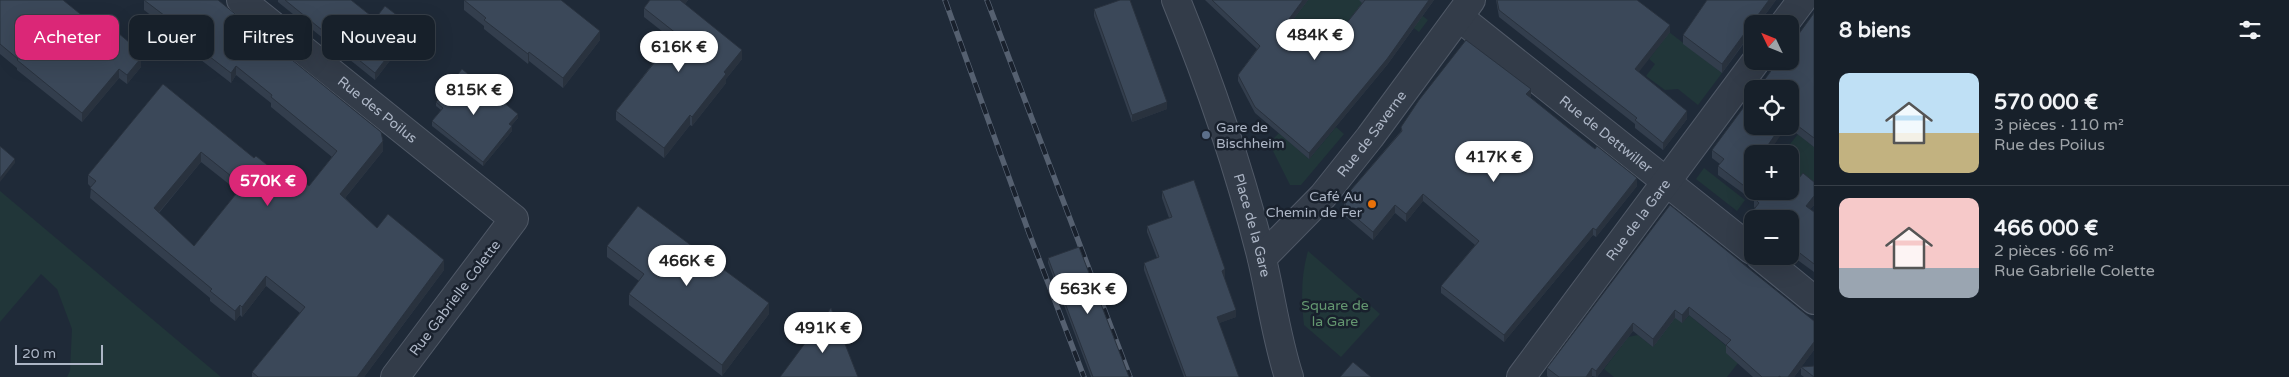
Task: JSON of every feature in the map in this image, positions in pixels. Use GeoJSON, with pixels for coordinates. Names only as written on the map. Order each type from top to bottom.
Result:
{"type":"FeatureCollection","features":[{"type":"Feature","properties":{"kind":"street","name":"Place de la Gare"},"geometry":{"type":"LineString","coordinates":[[1176,0],[1242,183],[1262,258],[1288,373]]}},
{"type":"Feature","properties":{"kind":"street"},"geometry":{"type":"LineString","coordinates":[[1791,15],[1802,0]]}},
{"type":"Feature","properties":{"kind":"street","name":"Rue des Poilus"},"geometry":{"type":"LineString","coordinates":[[251,3],[514,219]]}},
{"type":"Feature","properties":{"kind":"street","name":"Rue de Saverne"},"geometry":{"type":"LineString","coordinates":[[1262,258],[1323,196],[1370,137],[1465,8]]}},
{"type":"Feature","properties":{"kind":"street","name":"Rue de Dettwiller"},"geometry":{"type":"LineString","coordinates":[[1465,8],[1668,183],[1744,244]]}},
{"type":"Feature","properties":{"kind":"street","name":"Rue de la Gare"},"geometry":{"type":"LineString","coordinates":[[1521,377],[1668,183],[1686,154],[1749,70]]}},
{"type":"Feature","properties":{"kind":"street","name":"Rue Gabrielle Colette"},"geometry":{"type":"LineString","coordinates":[[395,377],[514,219]]}},
{"type":"Feature","properties":{"kind":"street"},"geometry":{"type":"LineString","coordinates":[[1771,265],[1814,300]]}},
{"type":"Feature","properties":{"kind":"green space"},"geometry":{"type":"Polygon","coordinates":[[[1268,0],[1401,0],[1428,20],[1419,32],[1382,4],[1327,54],[1268,0]]]}},
{"type":"Feature","properties":{"kind":"green space"},"geometry":{"type":"Polygon","coordinates":[[[1669,32],[1722,73],[1698,105],[1678,89],[1665,90],[1646,76],[1655,64],[1649,59],[1669,32]]]}},
{"type":"Feature","properties":{"kind":"green space"},"geometry":{"type":"Polygon","coordinates":[[[1336,127],[1344,134],[1301,185],[1290,185],[1269,143],[1279,133],[1309,159],[1336,127]]]}},
{"type":"Feature","properties":{"kind":"green space"},"geometry":{"type":"Polygon","coordinates":[[[1799,135],[1814,147],[1814,190],[1803,200],[1799,199],[1799,145],[1789,145],[1799,135]]]}},
{"type":"Feature","properties":{"kind":"green space"},"geometry":{"type":"Polygon","coordinates":[[[1704,168],[1745,200],[1737,211],[1696,179],[1704,168]]]}},
{"type":"Feature","properties":{"kind":"green space"},"geometry":{"type":"Polygon","coordinates":[[[0,191],[221,377],[67,377],[70,371],[72,329],[57,289],[41,274],[0,322],[0,191]]]}},
{"type":"Feature","properties":{"kind":"green space","name":"Square de la Gare"},"geometry":{"type":"Polygon","coordinates":[[[1308,251],[1380,314],[1341,357],[1304,325],[1302,287],[1308,251]]]}},
{"type":"Feature","properties":{"kind":"green space"},"geometry":{"type":"Polygon","coordinates":[[[1665,309],[1682,323],[1689,315],[1730,349],[1738,363],[1727,377],[1614,377],[1604,369],[1628,337],[1638,335],[1653,347],[1659,338],[1665,309]]]}},
{"type":"Feature","properties":{"kind":"building"},"geometry":{"type":"Polygon","coordinates":[[[0,0],[63,0],[82,15],[15,15],[15,56],[0,44],[0,0]]]}},
{"type":"Feature","properties":{"kind":"building"},"geometry":{"type":"Polygon","coordinates":[[[144,0],[218,0],[237,15],[224,15],[224,60],[292,60],[381,132],[383,141],[340,194],[377,228],[388,214],[444,260],[357,377],[258,377],[252,372],[305,307],[266,276],[242,307],[240,305],[235,311],[210,291],[212,289],[90,188],[96,181],[88,175],[163,84],[254,158],[256,156],[281,176],[287,168],[309,186],[337,151],[236,66],[231,73],[214,60],[214,15],[164,15],[144,0]],[[201,152],[154,208],[194,246],[240,189],[234,183],[236,180],[201,152]]]}},
{"type":"Feature","properties":{"kind":"building"},"geometry":{"type":"Polygon","coordinates":[[[285,0],[351,0],[370,15],[322,15],[322,30],[312,22],[312,15],[303,15],[285,0]]]}},
{"type":"Feature","properties":{"kind":"building"},"geometry":{"type":"Polygon","coordinates":[[[464,0],[561,0],[600,31],[563,78],[484,20],[486,18],[464,0]]]}},
{"type":"Feature","properties":{"kind":"building"},"geometry":{"type":"Polygon","coordinates":[[[650,0],[680,0],[742,50],[724,72],[726,74],[692,117],[690,115],[664,148],[616,111],[677,34],[644,8],[650,0]]]}},
{"type":"Feature","properties":{"kind":"building"},"geometry":{"type":"Polygon","coordinates":[[[1120,0],[1130,0],[1167,102],[1132,115],[1094,9],[1120,0]]]}},
{"type":"Feature","properties":{"kind":"building"},"geometry":{"type":"Polygon","coordinates":[[[1212,0],[1303,0],[1289,19],[1326,49],[1365,0],[1429,0],[1387,59],[1309,153],[1255,107],[1238,75],[1260,46],[1212,0]]]}},
{"type":"Feature","properties":{"kind":"building"},"geometry":{"type":"Polygon","coordinates":[[[1497,0],[1637,0],[1670,25],[1635,69],[1687,111],[1663,143],[1635,120],[1637,118],[1499,10],[1497,0]]]}},
{"type":"Feature","properties":{"kind":"building"},"geometry":{"type":"Polygon","coordinates":[[[1707,0],[1769,0],[1758,15],[1744,15],[1744,34],[1722,64],[1683,35],[1707,0]]]}},
{"type":"Feature","properties":{"kind":"building"},"geometry":{"type":"Polygon","coordinates":[[[385,6],[397,15],[378,15],[385,6]]]}},
{"type":"Feature","properties":{"kind":"building"},"geometry":{"type":"Polygon","coordinates":[[[1814,13],[1814,138],[1799,127],[1799,80],[1764,80],[1772,70],[1799,70],[1799,34],[1814,13]]]}},
{"type":"Feature","properties":{"kind":"building"},"geometry":{"type":"Polygon","coordinates":[[[119,34],[129,42],[129,60],[139,60],[127,75],[119,69],[82,113],[17,60],[119,60],[119,34]]]}},
{"type":"Feature","properties":{"kind":"building"},"geometry":{"type":"Polygon","coordinates":[[[1466,40],[1531,89],[1526,94],[1595,149],[1597,146],[1637,178],[1596,230],[1593,228],[1504,335],[1441,286],[1479,241],[1423,194],[1406,214],[1395,205],[1373,232],[1346,209],[1344,198],[1402,131],[1401,127],[1419,100],[1466,40]]]}},
{"type":"Feature","properties":{"kind":"building"},"geometry":{"type":"Polygon","coordinates":[[[359,60],[385,60],[375,73],[359,60]]]}},
{"type":"Feature","properties":{"kind":"building"},"geometry":{"type":"Polygon","coordinates":[[[462,69],[518,114],[509,124],[512,126],[483,162],[432,121],[443,108],[436,102],[462,69]]]}},
{"type":"Feature","properties":{"kind":"building"},"geometry":{"type":"Polygon","coordinates":[[[1744,107],[1744,135],[1775,135],[1768,145],[1744,145],[1744,186],[1718,166],[1724,159],[1712,150],[1744,107]]]}},
{"type":"Feature","properties":{"kind":"building"},"geometry":{"type":"Polygon","coordinates":[[[0,146],[15,159],[0,178],[0,146]]]}},
{"type":"Feature","properties":{"kind":"building"},"geometry":{"type":"Polygon","coordinates":[[[1803,173],[1814,182],[1814,196],[1806,206],[1814,212],[1814,264],[1799,252],[1799,210],[1754,210],[1759,203],[1756,200],[1799,200],[1799,178],[1803,173]]]}},
{"type":"Feature","properties":{"kind":"building"},"geometry":{"type":"Polygon","coordinates":[[[1194,180],[1225,269],[1222,271],[1236,310],[1217,317],[1239,377],[1186,377],[1144,263],[1159,257],[1147,226],[1172,217],[1162,191],[1194,180]]]}},
{"type":"Feature","properties":{"kind":"building"},"geometry":{"type":"Polygon","coordinates":[[[1670,205],[1814,321],[1814,342],[1788,377],[1762,377],[1726,345],[1731,340],[1689,307],[1682,315],[1675,310],[1653,339],[1633,323],[1596,371],[1592,368],[1586,377],[1559,377],[1547,368],[1670,205]]]}},
{"type":"Feature","properties":{"kind":"building"},"geometry":{"type":"Polygon","coordinates":[[[638,206],[769,303],[722,365],[629,294],[644,274],[607,246],[638,206]]]}},
{"type":"Feature","properties":{"kind":"building"},"geometry":{"type":"Polygon","coordinates":[[[1079,247],[1129,377],[1093,377],[1048,258],[1079,247]]]}},
{"type":"Feature","properties":{"kind":"building"},"geometry":{"type":"Polygon","coordinates":[[[831,308],[858,377],[780,377],[831,308]]]}},
{"type":"Feature","properties":{"kind":"building"},"geometry":{"type":"Polygon","coordinates":[[[1353,362],[1371,377],[1340,377],[1353,362]]]}},
{"type":"Feature","properties":{"kind":"building"},"geometry":{"type":"Polygon","coordinates":[[[1814,366],[1814,377],[1801,367],[1814,366]]]}},
{"type":"Feature","properties":{"kind":"railway"},"geometry":{"type":"LineString","coordinates":[[945,0],[1029,233],[1084,377]]}},
{"type":"Feature","properties":{"kind":"railway"},"geometry":{"type":"LineString","coordinates":[[987,0],[1130,377]]}},
{"type":"Feature","properties":{"kind":"place","name":"Gare de Bischheim"},"geometry":{"type":"Point","coordinates":[1206,135]}},
{"type":"Feature","properties":{"kind":"place","name":"Café Au Chemin de Fer"},"geometry":{"type":"Point","coordinates":[1372,204]}}]}
